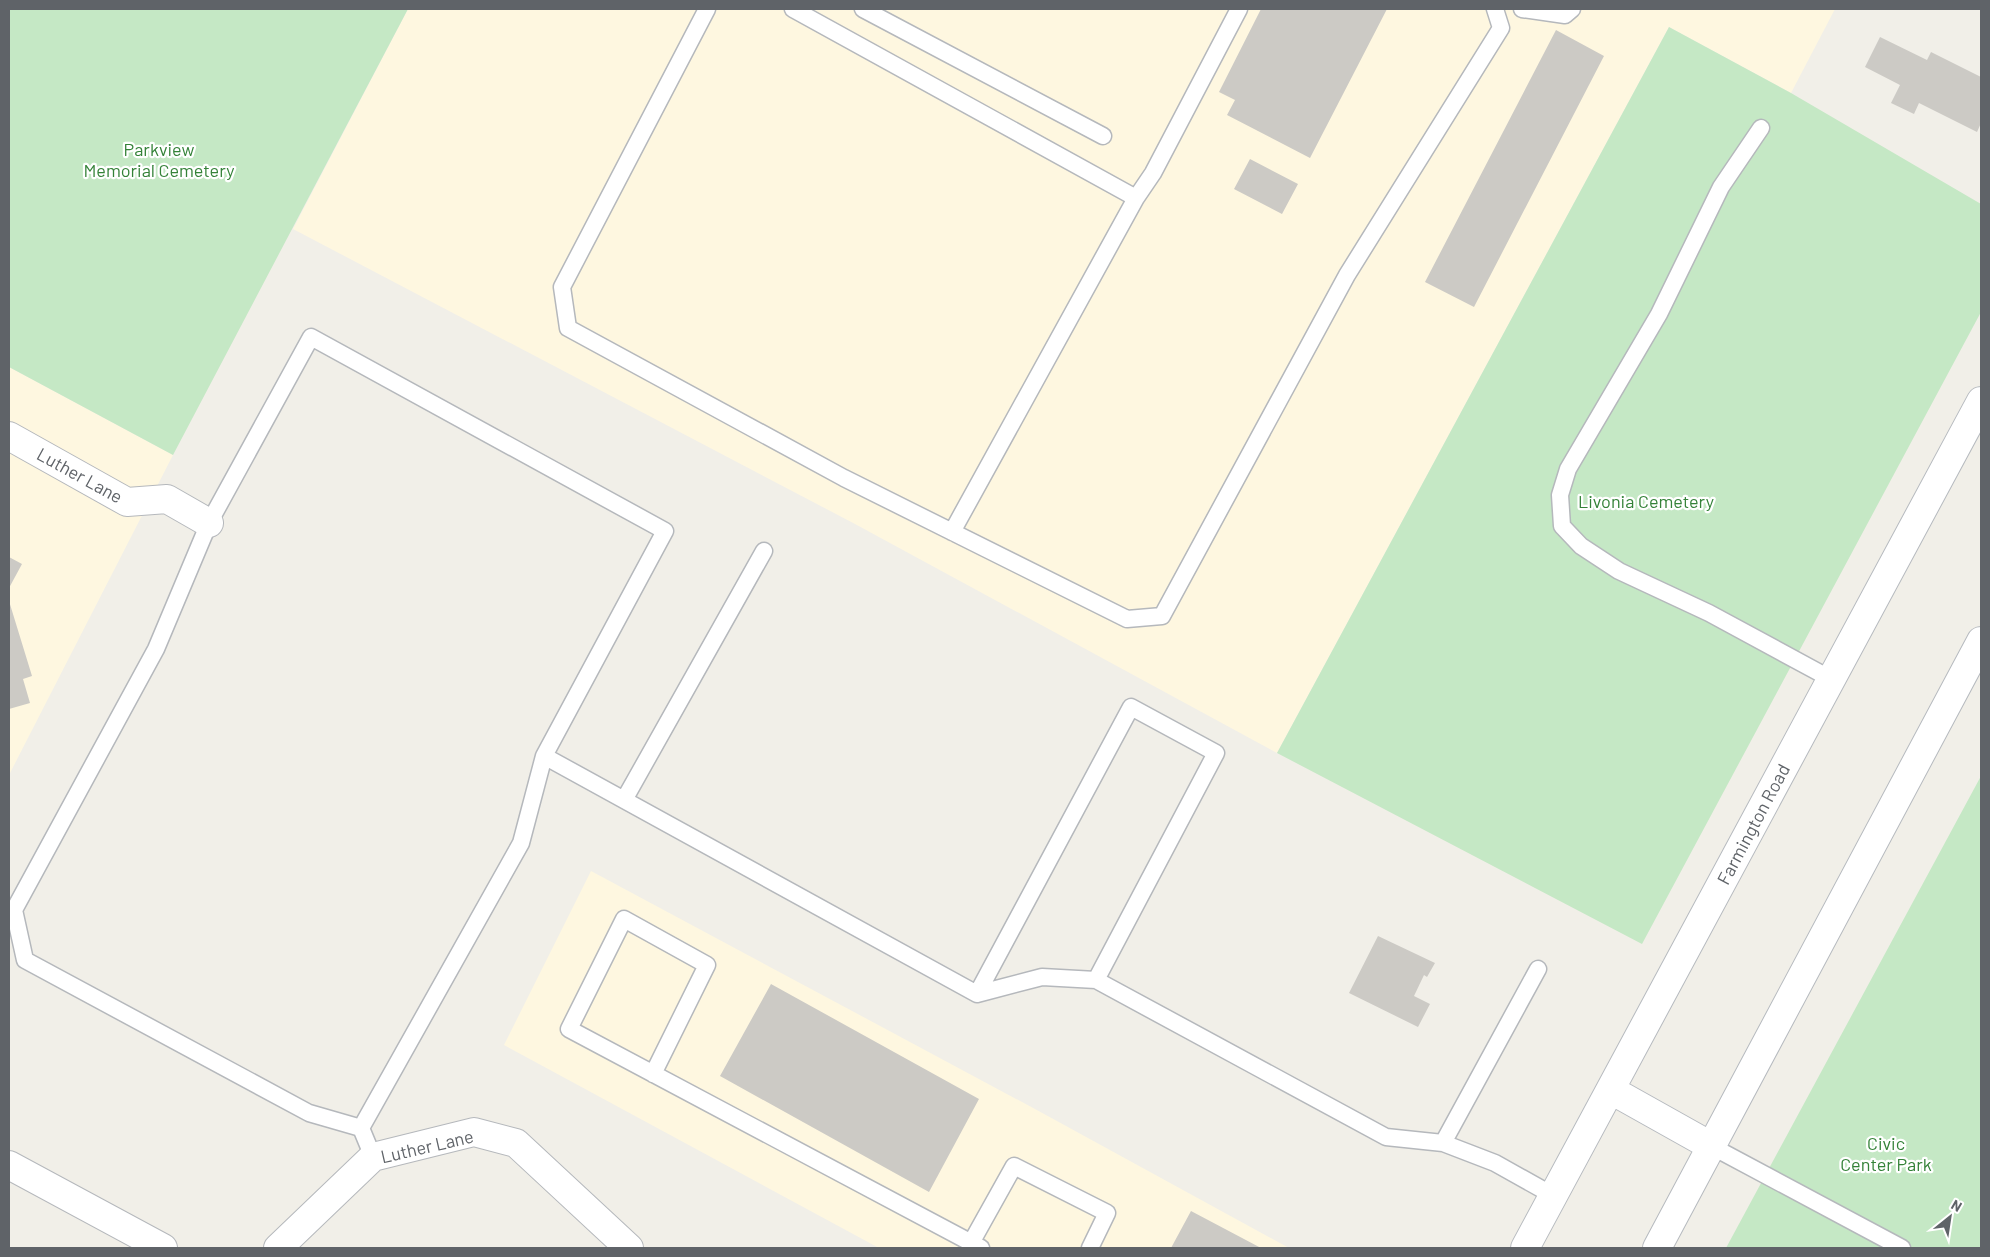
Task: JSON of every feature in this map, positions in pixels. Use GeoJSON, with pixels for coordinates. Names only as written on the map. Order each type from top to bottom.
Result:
{"type":"FeatureCollection","features":[{"type":"Feature","properties":{"kind":"main road","name":"Farmington Road"},"geometry":{"type":"LineString","coordinates":[[1525,1248],[1981,401]]}},
{"type":"Feature","properties":{"kind":"main road","name":"Luther Lane"},"geometry":{"type":"LineString","coordinates":[[9,436],[127,502],[167,499],[209,523]]}},
{"type":"Feature","properties":{"kind":"main road"},"geometry":{"type":"LineString","coordinates":[[1657,1248],[1981,641]]}},
{"type":"Feature","properties":{"kind":"main road"},"geometry":{"type":"LineString","coordinates":[[1611,1090],[1711,1146]]}},
{"type":"Feature","properties":{"kind":"main road","name":"Luther Lane"},"geometry":{"type":"LineString","coordinates":[[278,1248],[373,1157],[474,1132],[516,1143],[629,1248]]}},
{"type":"Feature","properties":{"kind":"main road"},"geometry":{"type":"LineString","coordinates":[[9,1165],[163,1248]]}},
{"type":"Feature","properties":{"kind":"lane"},"geometry":{"type":"LineString","coordinates":[[707,9],[562,287],[568,328],[844,478],[1127,619],[1162,616],[1347,275],[1501,28],[1496,9]]}},
{"type":"Feature","properties":{"kind":"lane"},"geometry":{"type":"LineString","coordinates":[[793,9],[1136,198]]}},
{"type":"Feature","properties":{"kind":"lane"},"geometry":{"type":"LineString","coordinates":[[862,9],[1103,136]]}},
{"type":"Feature","properties":{"kind":"lane"},"geometry":{"type":"LineString","coordinates":[[952,532],[1136,198],[1153,173],[1239,9]]}},
{"type":"Feature","properties":{"kind":"lane"},"geometry":{"type":"LineString","coordinates":[[1522,9],[1565,15],[1572,9]]}},
{"type":"Feature","properties":{"kind":"lane"},"geometry":{"type":"LineString","coordinates":[[1761,128],[1721,187],[1658,314],[1568,469],[1560,495],[1562,526],[1581,546],[1619,571],[1709,613],[1831,680]]}},
{"type":"Feature","properties":{"kind":"lane"},"geometry":{"type":"LineString","coordinates":[[362,1128],[309,1113],[25,960],[14,910],[156,649],[209,523],[311,337],[665,531],[544,756],[521,843],[362,1128],[373,1157]]}},
{"type":"Feature","properties":{"kind":"lane"},"geometry":{"type":"LineString","coordinates":[[624,800],[764,551]]}},
{"type":"Feature","properties":{"kind":"lane"},"geometry":{"type":"LineString","coordinates":[[978,994],[1131,707],[1216,754],[1096,980]]}},
{"type":"Feature","properties":{"kind":"lane"},"geometry":{"type":"LineString","coordinates":[[544,756],[978,994],[1042,977],[1096,980],[1386,1137],[1443,1143],[1495,1163],[1554,1196]]}},
{"type":"Feature","properties":{"kind":"lane"},"geometry":{"type":"LineString","coordinates":[[653,1074],[707,965],[624,919],[569,1029],[653,1074],[976,1245],[1014,1166],[1107,1213],[1090,1248]]}},
{"type":"Feature","properties":{"kind":"lane"},"geometry":{"type":"LineString","coordinates":[[1443,1143],[1538,969]]}},
{"type":"Feature","properties":{"kind":"lane"},"geometry":{"type":"LineString","coordinates":[[1711,1146],[1902,1248]]}},
{"type":"Feature","properties":{"kind":"shaded area"},"geometry":{"type":"Polygon","coordinates":[[[408,9],[1835,9],[1791,93],[1669,27],[1277,753],[855,524],[293,229],[408,9]]]}},
{"type":"Feature","properties":{"kind":"shaded area"},"geometry":{"type":"Polygon","coordinates":[[[9,367],[173,455],[9,775],[9,367]]]}},
{"type":"Feature","properties":{"kind":"shaded area"},"geometry":{"type":"Polygon","coordinates":[[[591,871],[1035,1109],[1289,1248],[879,1248],[504,1045],[591,871]]]}},
{"type":"Feature","properties":{"kind":"green space","name":"Parkview Memorial Cemetery"},"geometry":{"type":"Polygon","coordinates":[[[9,9],[408,9],[173,455],[9,367],[9,9]]]}},
{"type":"Feature","properties":{"kind":"green space","name":"Livonia Cemetery"},"geometry":{"type":"Polygon","coordinates":[[[1669,27],[1791,93],[1981,204],[1981,312],[1642,944],[1277,753],[1669,27]]]}},
{"type":"Feature","properties":{"kind":"green space","name":"Civic Center Park"},"geometry":{"type":"Polygon","coordinates":[[[1981,776],[1981,1248],[1726,1248],[1981,776]]]}},
{"type":"Feature","properties":{"kind":"building"},"geometry":{"type":"Polygon","coordinates":[[[1261,9],[1387,9],[1310,158],[1227,115],[1235,100],[1219,92],[1261,9]]]}},
{"type":"Feature","properties":{"kind":"building"},"geometry":{"type":"Polygon","coordinates":[[[1556,30],[1604,56],[1474,307],[1425,282],[1556,30]]]}},
{"type":"Feature","properties":{"kind":"building"},"geometry":{"type":"Polygon","coordinates":[[[1880,37],[1927,60],[1931,52],[1981,77],[1981,123],[1977,132],[1919,103],[1914,114],[1891,103],[1900,85],[1865,67],[1880,37]]]}},
{"type":"Feature","properties":{"kind":"building"},"geometry":{"type":"Polygon","coordinates":[[[1250,159],[1298,184],[1282,214],[1234,189],[1250,159]]]}},
{"type":"Feature","properties":{"kind":"building"},"geometry":{"type":"Polygon","coordinates":[[[9,557],[22,564],[9,588],[9,557]]]}},
{"type":"Feature","properties":{"kind":"building"},"geometry":{"type":"Polygon","coordinates":[[[9,601],[32,676],[23,679],[30,703],[9,709],[9,601]]]}},
{"type":"Feature","properties":{"kind":"building"},"geometry":{"type":"Polygon","coordinates":[[[1378,936],[1435,963],[1427,977],[1424,975],[1414,996],[1430,1004],[1418,1027],[1349,993],[1378,936]]]}},
{"type":"Feature","properties":{"kind":"building"},"geometry":{"type":"Polygon","coordinates":[[[771,984],[979,1099],[929,1192],[720,1076],[771,984]]]}},
{"type":"Feature","properties":{"kind":"building"},"geometry":{"type":"Polygon","coordinates":[[[1191,1211],[1261,1248],[1171,1248],[1191,1211]]]}}]}
